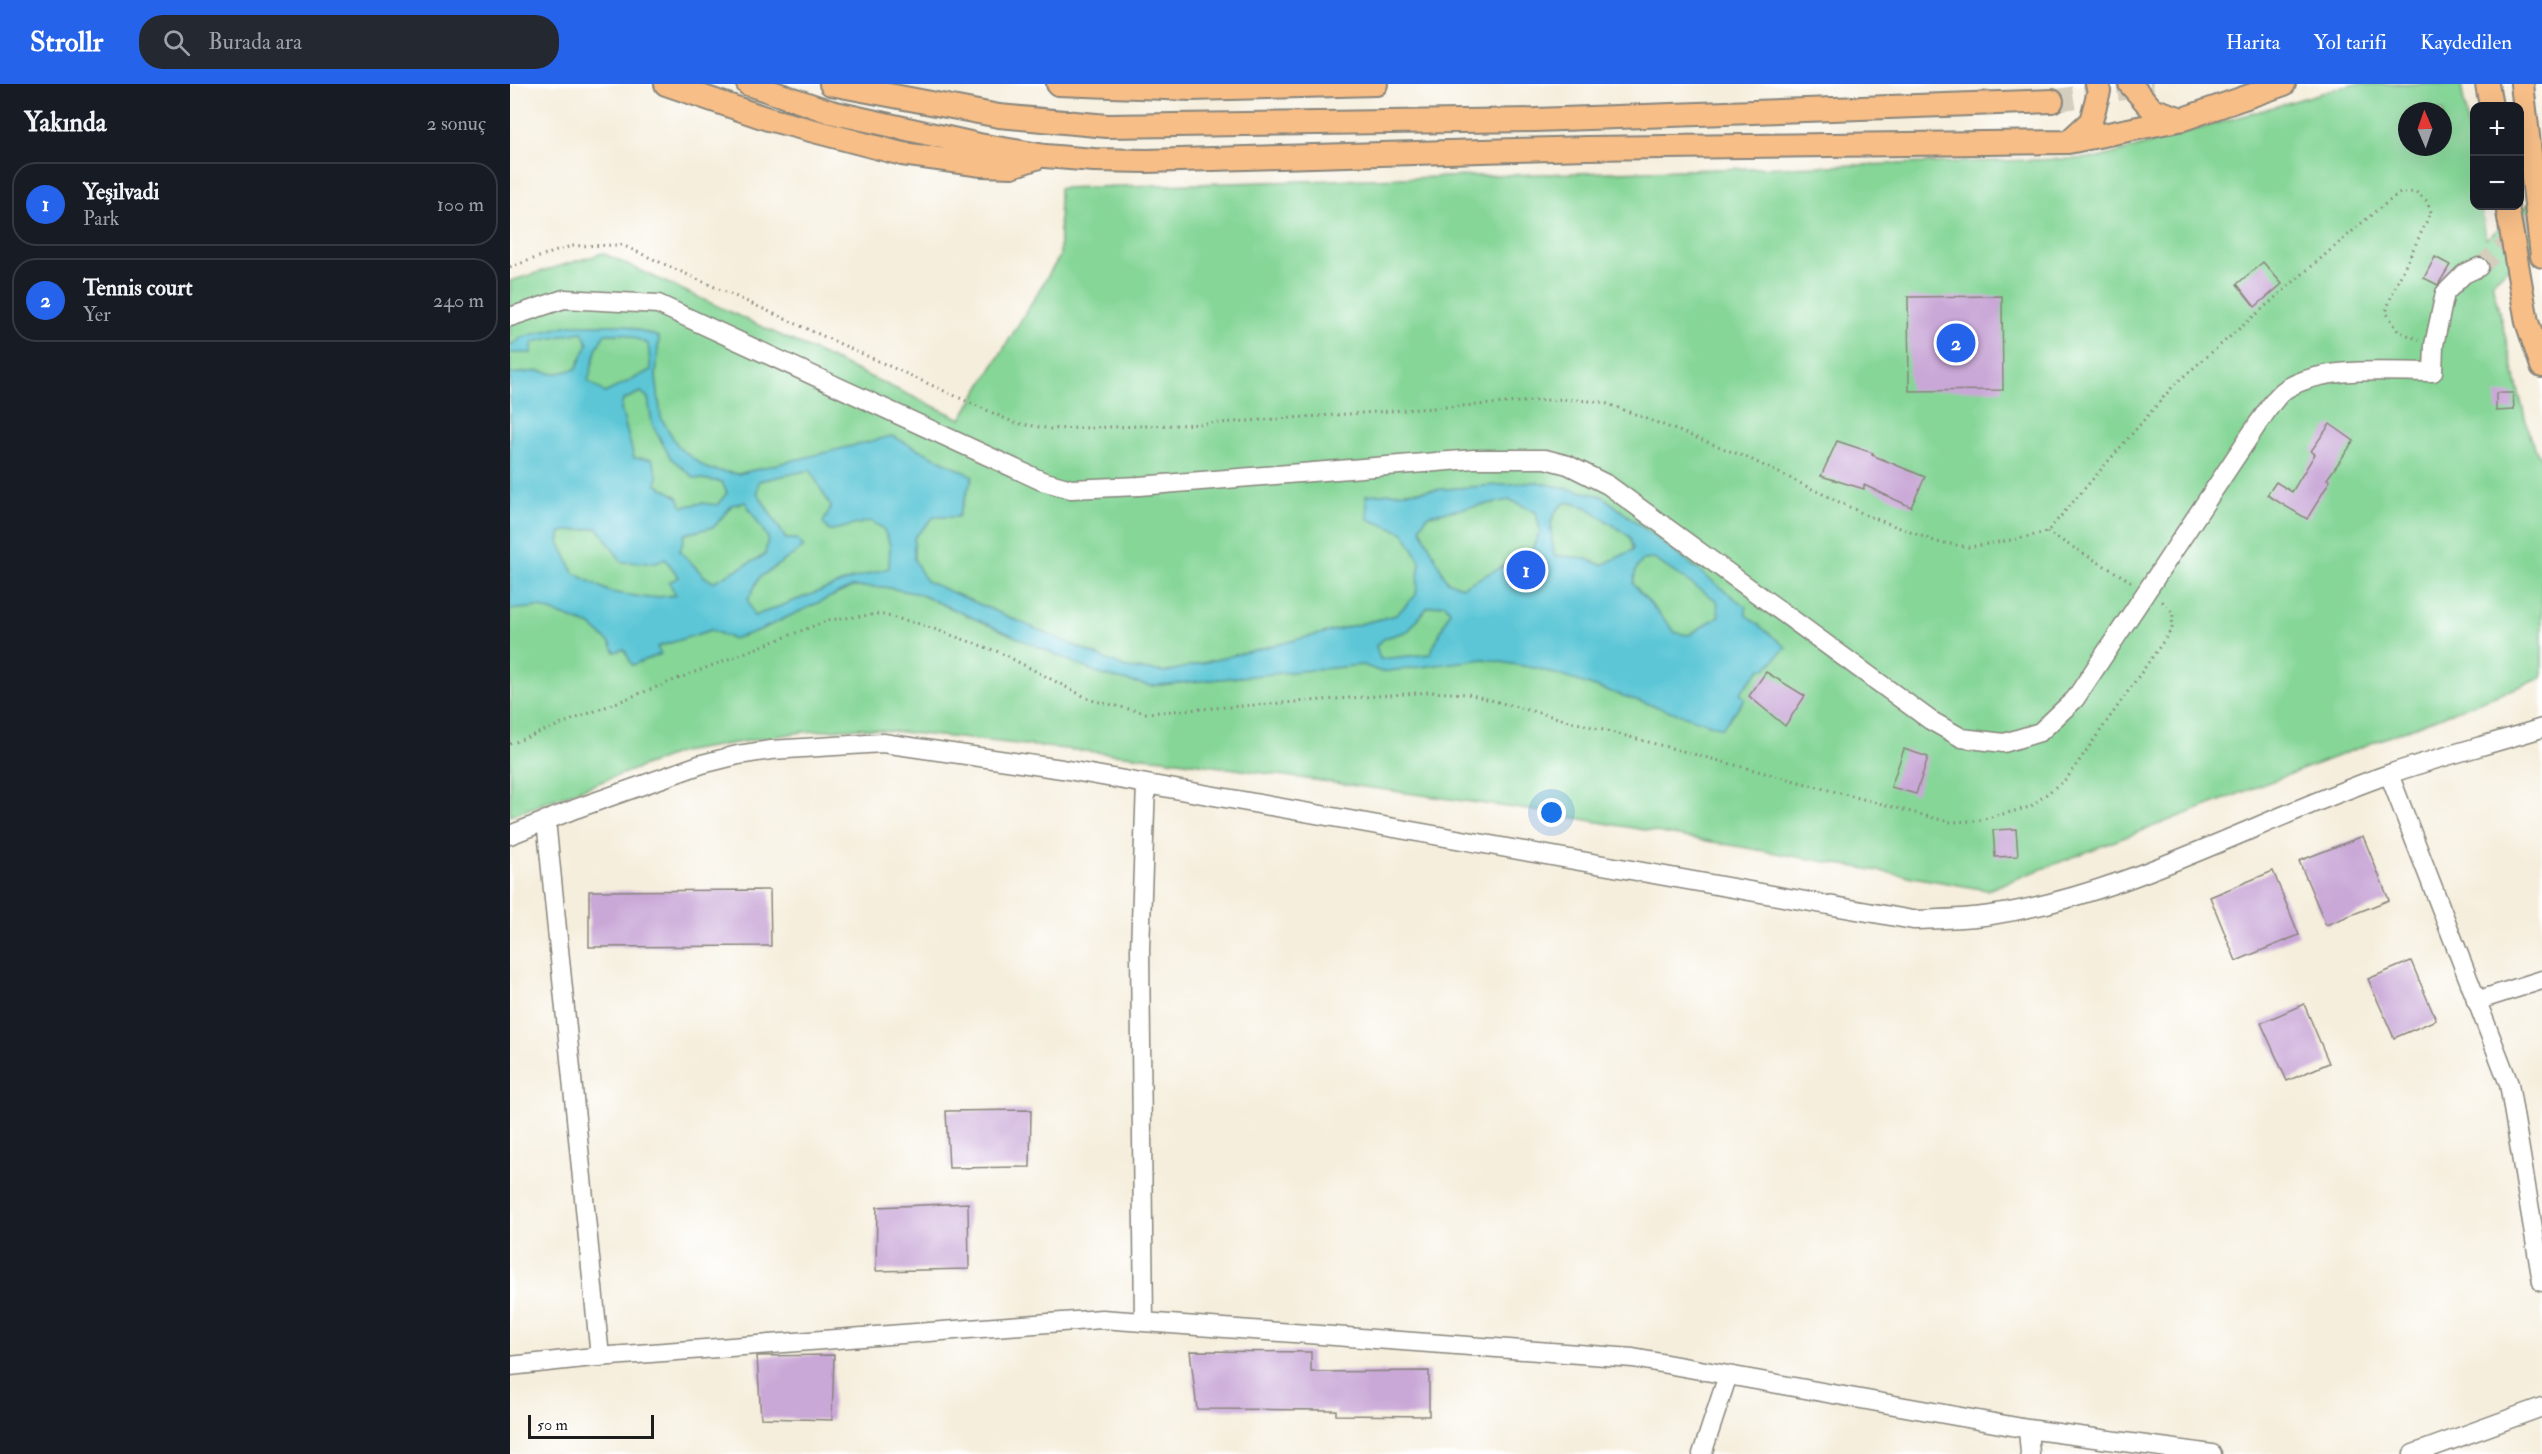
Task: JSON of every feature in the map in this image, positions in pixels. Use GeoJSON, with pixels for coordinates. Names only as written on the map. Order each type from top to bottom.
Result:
{"type":"FeatureCollection","features":[{"type":"Feature","properties":{"kind":"main road"},"geometry":{"type":"LineString","coordinates":[[666,84],[768,119],[902,154],[982,165],[1012,166],[1045,156]]}},
{"type":"Feature","properties":{"kind":"main road"},"geometry":{"type":"LineString","coordinates":[[748,84],[831,112],[979,145],[1045,156],[1094,160],[1169,161],[1587,148],[2068,142],[2183,119],[2284,84]]}},
{"type":"Feature","properties":{"kind":"main road"},"geometry":{"type":"LineString","coordinates":[[831,84],[999,116],[1107,126],[1535,120],[2052,101]]}},
{"type":"Feature","properties":{"kind":"main road"},"geometry":{"type":"LineString","coordinates":[[1058,84],[1191,89],[1377,84]]}},
{"type":"Feature","properties":{"kind":"main road"},"geometry":{"type":"LineString","coordinates":[[2068,142],[2091,121],[2099,91],[2097,84]]}},
{"type":"Feature","properties":{"kind":"main road"},"geometry":{"type":"LineString","coordinates":[[2130,84],[2152,109],[2183,119]]}},
{"type":"Feature","properties":{"kind":"main road"},"geometry":{"type":"LineString","coordinates":[[2487,84],[2490,102]]}},
{"type":"Feature","properties":{"kind":"main road"},"geometry":{"type":"LineString","coordinates":[[2523,88],[2542,256]]}},
{"type":"Feature","properties":{"kind":"main road"},"geometry":{"type":"LineString","coordinates":[[2508,210],[2527,322],[2542,366]]}},
{"type":"Feature","properties":{"kind":"street"},"geometry":{"type":"LineString","coordinates":[[510,317],[564,299],[658,303],[1042,481],[1071,489],[1139,486],[1474,459],[1545,459],[1568,465],[1608,485],[1930,720],[1962,738],[2004,743],[2040,732],[2075,699],[2259,422],[2284,390],[2309,378],[2341,373],[2433,372],[2434,345],[2445,293],[2464,274],[2479,267]]}},
{"type":"Feature","properties":{"kind":"street"},"geometry":{"type":"LineString","coordinates":[[510,835],[702,764],[738,755],[883,743],[1146,784],[1913,920],[1992,915],[2049,902],[2128,878],[2389,774],[2542,728]]}},
{"type":"Feature","properties":{"kind":"street"},"geometry":{"type":"LineString","coordinates":[[2389,774],[2509,1084],[2542,1282]]}},
{"type":"Feature","properties":{"kind":"street"},"geometry":{"type":"LineString","coordinates":[[1144,1322],[1140,949],[1146,784]]}},
{"type":"Feature","properties":{"kind":"street"},"geometry":{"type":"LineString","coordinates":[[546,820],[600,1357]]}},
{"type":"Feature","properties":{"kind":"street"},"geometry":{"type":"LineString","coordinates":[[2476,1001],[2542,980]]}},
{"type":"Feature","properties":{"kind":"street"},"geometry":{"type":"LineString","coordinates":[[510,1366],[600,1357],[1102,1319],[1633,1358],[2028,1430],[2212,1454]]}},
{"type":"Feature","properties":{"kind":"street"},"geometry":{"type":"LineString","coordinates":[[1702,1454],[1728,1375]]}},
{"type":"Feature","properties":{"kind":"street"},"geometry":{"type":"LineString","coordinates":[[2413,1454],[2542,1407]]}},
{"type":"Feature","properties":{"kind":"street"},"geometry":{"type":"LineString","coordinates":[[2028,1430],[2030,1454]]}},
{"type":"Feature","properties":{"kind":"path"},"geometry":{"type":"LineString","coordinates":[[510,267],[571,246],[622,245],[1015,423],[1051,429],[1193,424],[1562,399],[1602,402],[1748,458],[1866,515],[1937,542],[1969,547],[2047,532],[2175,384],[2376,210],[2400,194],[2416,192],[2427,201],[2431,212],[2392,294],[2386,312],[2398,331],[2434,345]]}},
{"type":"Feature","properties":{"kind":"path"},"geometry":{"type":"LineString","coordinates":[[510,744],[829,620],[879,614],[920,624],[999,652],[1091,700],[1146,712],[1431,692],[1468,694],[1948,822],[1976,821],[2031,807],[2067,778],[2172,629],[2173,613],[2159,598],[2047,532]]}},
{"type":"Feature","properties":{"kind":"green space"},"geometry":{"type":"Polygon","coordinates":[[[2352,84],[2461,84],[2470,141],[2470,210],[2482,210],[2486,239],[2542,193],[2542,238],[2492,283],[2530,438],[2542,461],[2542,678],[1987,890],[1536,811],[1163,759],[861,728],[802,732],[681,752],[510,816],[510,281],[603,253],[961,419],[1060,256],[1059,188],[2099,158],[2352,84]]]}},
{"type":"Feature","properties":{"kind":"water"},"geometry":{"type":"Polygon","coordinates":[[[569,325],[624,325],[659,337],[656,376],[661,418],[679,448],[708,469],[738,474],[892,436],[973,476],[958,517],[934,517],[914,538],[914,559],[926,581],[1126,668],[1166,672],[1396,615],[1416,595],[1420,561],[1404,533],[1368,519],[1366,495],[1537,482],[1602,496],[1746,607],[1746,615],[1786,647],[1766,669],[1761,668],[1740,693],[1745,699],[1722,728],[1540,669],[1484,659],[1381,672],[1363,665],[1150,686],[1102,675],[919,594],[884,587],[852,587],[760,630],[733,639],[711,630],[657,647],[661,654],[632,665],[624,649],[615,652],[610,643],[591,626],[539,607],[510,610],[510,374],[540,371],[554,374],[576,369],[588,344],[582,332],[533,342],[531,353],[510,353],[510,346],[523,337],[569,325]],[[605,334],[597,347],[588,381],[605,393],[651,370],[648,344],[625,334],[605,334]],[[641,392],[623,400],[621,409],[634,458],[652,459],[658,477],[656,484],[678,497],[682,507],[702,503],[717,505],[727,493],[722,482],[694,478],[670,457],[652,424],[648,398],[641,392]],[[810,470],[759,481],[757,492],[786,539],[797,539],[804,547],[759,578],[748,600],[754,616],[852,579],[889,568],[890,545],[883,528],[870,521],[829,531],[823,523],[831,507],[810,470]],[[1510,500],[1428,515],[1420,527],[1447,581],[1462,587],[1531,552],[1540,531],[1536,512],[1510,500]],[[745,502],[732,505],[714,527],[685,534],[680,551],[705,577],[713,582],[765,555],[768,538],[745,502]],[[1567,502],[1555,513],[1551,525],[1554,555],[1583,558],[1602,565],[1633,550],[1630,537],[1586,507],[1567,502]],[[598,528],[561,532],[559,542],[574,573],[610,592],[648,598],[676,595],[669,582],[679,577],[665,559],[656,563],[622,562],[598,528]],[[1654,559],[1643,560],[1636,569],[1633,584],[1676,633],[1689,635],[1719,616],[1717,601],[1654,559]],[[1445,604],[1428,607],[1408,631],[1385,638],[1376,646],[1380,659],[1430,654],[1450,611],[1445,604]]]}},
{"type":"Feature","properties":{"kind":"building"},"geometry":{"type":"Polygon","coordinates":[[[2435,257],[2450,265],[2438,285],[2424,278],[2435,257]]]}},
{"type":"Feature","properties":{"kind":"building"},"geometry":{"type":"Polygon","coordinates":[[[2263,262],[2282,284],[2255,307],[2237,284],[2263,262]]]}},
{"type":"Feature","properties":{"kind":"building"},"geometry":{"type":"Polygon","coordinates":[[[2002,296],[2003,390],[1909,391],[1908,297],[2002,296]]]}},
{"type":"Feature","properties":{"kind":"building"},"geometry":{"type":"Polygon","coordinates":[[[2496,393],[2513,393],[2514,410],[2496,411],[2496,393]]]}},
{"type":"Feature","properties":{"kind":"building"},"geometry":{"type":"Polygon","coordinates":[[[2330,424],[2354,441],[2327,479],[2330,481],[2307,519],[2267,495],[2276,482],[2292,492],[2315,454],[2311,451],[2330,424]]]}},
{"type":"Feature","properties":{"kind":"building"},"geometry":{"type":"Polygon","coordinates":[[[1837,441],[1873,453],[1872,455],[1925,477],[1911,507],[1864,485],[1864,489],[1821,476],[1837,441]]]}},
{"type":"Feature","properties":{"kind":"building"},"geometry":{"type":"Polygon","coordinates":[[[1766,672],[1805,696],[1785,726],[1749,696],[1766,672]]]}},
{"type":"Feature","properties":{"kind":"building"},"geometry":{"type":"Polygon","coordinates":[[[1904,749],[1928,757],[1916,794],[1891,787],[1904,749]]]}},
{"type":"Feature","properties":{"kind":"building"},"geometry":{"type":"Polygon","coordinates":[[[2016,829],[2018,856],[1995,857],[1993,830],[2016,829]]]}},
{"type":"Feature","properties":{"kind":"building"},"geometry":{"type":"Polygon","coordinates":[[[2363,836],[2389,900],[2326,925],[2299,861],[2363,836]]]}},
{"type":"Feature","properties":{"kind":"building"},"geometry":{"type":"Polygon","coordinates":[[[2273,871],[2299,935],[2236,961],[2210,897],[2273,871]]]}},
{"type":"Feature","properties":{"kind":"building"},"geometry":{"type":"Polygon","coordinates":[[[770,890],[771,946],[589,947],[589,891],[770,890]]]}},
{"type":"Feature","properties":{"kind":"building"},"geometry":{"type":"Polygon","coordinates":[[[2411,961],[2436,1020],[2394,1038],[2368,979],[2411,961]]]}},
{"type":"Feature","properties":{"kind":"building"},"geometry":{"type":"Polygon","coordinates":[[[2304,1004],[2329,1063],[2287,1081],[2261,1023],[2304,1004]]]}},
{"type":"Feature","properties":{"kind":"building"},"geometry":{"type":"Polygon","coordinates":[[[1031,1110],[1030,1167],[949,1168],[946,1111],[1031,1110]]]}},
{"type":"Feature","properties":{"kind":"building"},"geometry":{"type":"Polygon","coordinates":[[[968,1203],[969,1269],[876,1271],[877,1207],[968,1203]]]}},
{"type":"Feature","properties":{"kind":"building"},"geometry":{"type":"Polygon","coordinates":[[[1190,1351],[1311,1352],[1311,1372],[1429,1371],[1429,1416],[1336,1415],[1336,1410],[1197,1409],[1190,1351]]]}},
{"type":"Feature","properties":{"kind":"building"},"geometry":{"type":"Polygon","coordinates":[[[834,1355],[832,1420],[761,1418],[757,1356],[834,1355]]]}},
{"type":"Feature","properties":{"kind":"tunnel"},"geometry":{"type":"LineString","coordinates":[[2052,101],[2153,84]]}},
{"type":"Feature","properties":{"kind":"tunnel"},"geometry":{"type":"LineString","coordinates":[[2479,267],[2542,213]]}},
{"type":"Feature","properties":{"kind":"place","name":"Tennis court"},"geometry":{"type":"Point","coordinates":[1956,343]}},
{"type":"Feature","properties":{"kind":"place","name":"Yeşilvadi"},"geometry":{"type":"Point","coordinates":[1526,570]}}]}
